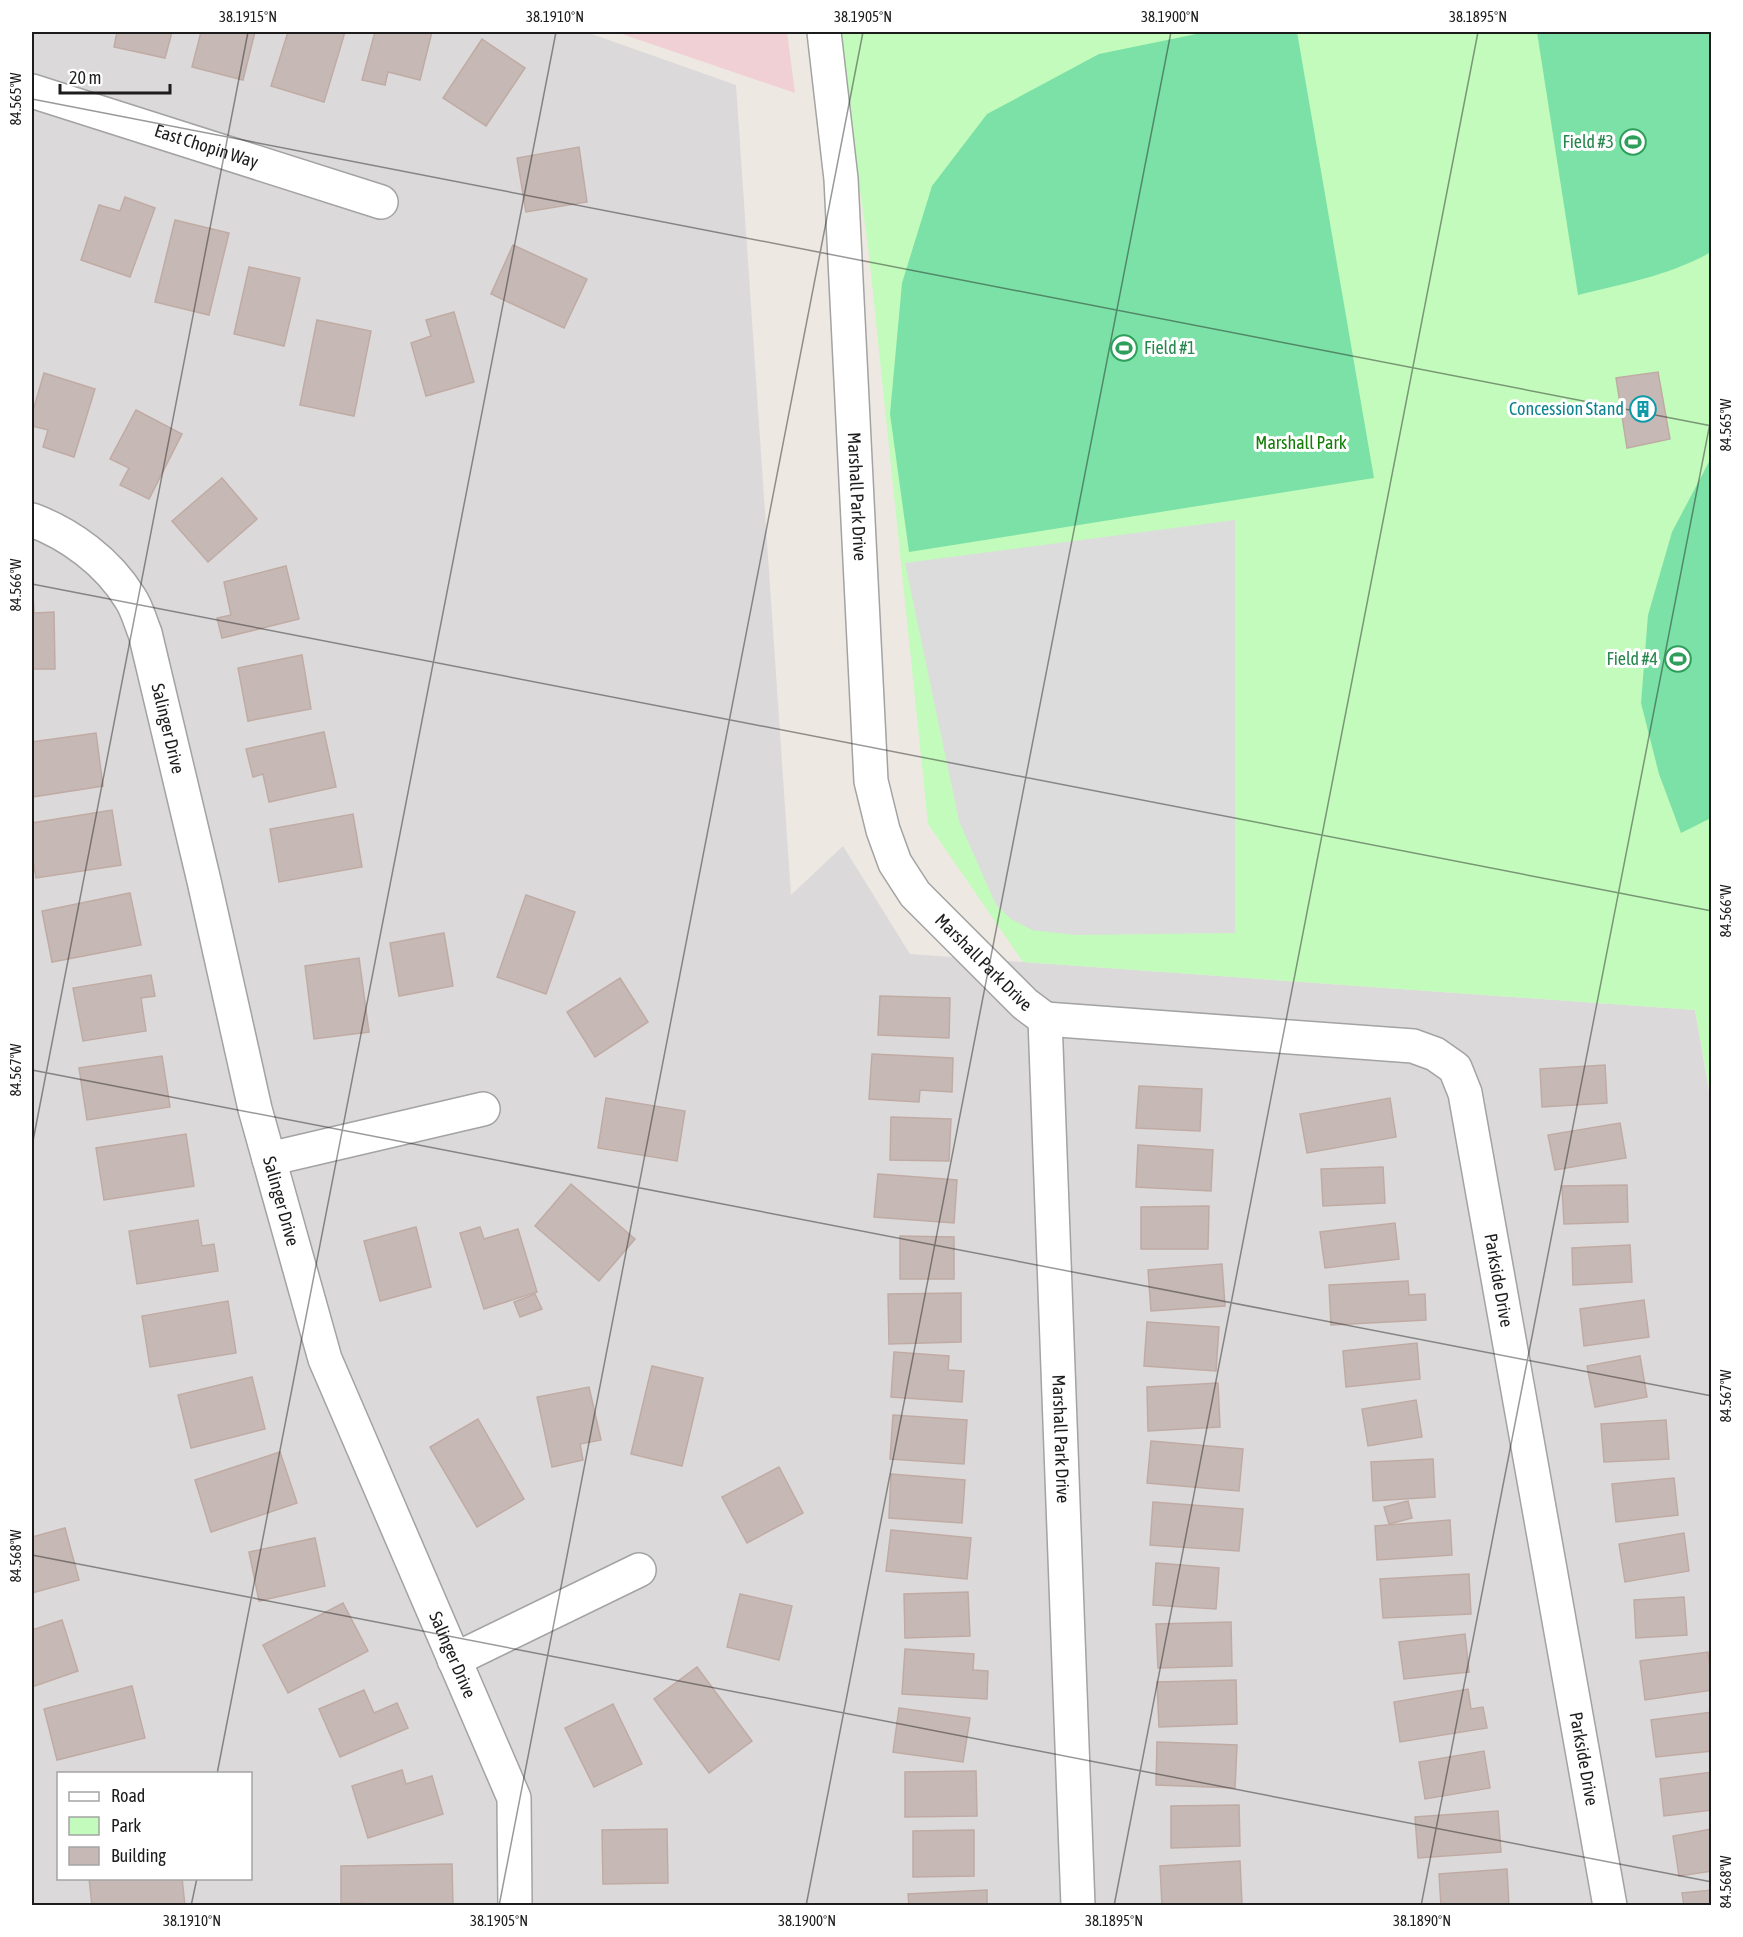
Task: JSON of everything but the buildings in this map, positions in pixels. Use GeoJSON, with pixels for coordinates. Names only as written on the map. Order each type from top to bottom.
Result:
{"type":"FeatureCollection","features":[{"type":"Feature","properties":{"kind":"street","name":"Marshall Park Drive"},"geometry":{"type":"LineString","coordinates":[[824,32],[841,179],[871,781],[883,830],[895,863],[915,894],[1025,1004],[1045,1019],[1078,1905]]}},
{"type":"Feature","properties":{"kind":"street","name":"East Chopin Way"},"geometry":{"type":"LineString","coordinates":[[32,91],[381,202]]}},
{"type":"Feature","properties":{"kind":"street","name":"Salinger Drive"},"geometry":{"type":"LineString","coordinates":[[32,520],[81,544],[108,570],[131,598],[145,633],[255,1110],[325,1359],[514,1798],[515,1905]]}},
{"type":"Feature","properties":{"kind":"street","name":"Parkside Drive"},"geometry":{"type":"LineString","coordinates":[[1045,1019],[1413,1046],[1435,1054],[1455,1068],[1465,1093],[1610,1905]]}},
{"type":"Feature","properties":{"kind":"street"},"geometry":{"type":"LineString","coordinates":[[269,1159],[483,1109]]}},
{"type":"Feature","properties":{"kind":"street"},"geometry":{"type":"LineString","coordinates":[[454,1660],[639,1570]]}},
{"type":"Feature","properties":{"kind":"shaded area"},"geometry":{"type":"Polygon","coordinates":[[[32,32],[586,32],[736,85],[791,895],[843,846],[910,954],[1695,1010],[1712,1109],[1711,1905],[32,1906],[32,32]]]}},
{"type":"Feature","properties":{"kind":"shaded area"},"geometry":{"type":"Polygon","coordinates":[[[616,32],[787,32],[795,93],[616,32]]]}},
{"type":"Feature","properties":{"kind":"shaded area"},"geometry":{"type":"Polygon","coordinates":[[[1235,520],[1235,933],[1075,935],[1032,930],[1011,919],[996,905],[959,821],[905,563],[1235,520]]]}},
{"type":"Feature","properties":{"kind":"green space","name":"Marshall Park"},"geometry":{"type":"Polygon","coordinates":[[[838,32],[1711,32],[1711,1098],[1695,1010],[1023,962],[928,824],[869,254],[838,32]]]}},
{"type":"Feature","properties":{"kind":"green space","name":"Field #1"},"geometry":{"type":"Polygon","coordinates":[[[1206,32],[1297,32],[1374,478],[909,552],[890,414],[902,283],[932,186],[987,114],[1099,54],[1206,32]]]}},
{"type":"Feature","properties":{"kind":"green space","name":"Field #3"},"geometry":{"type":"Polygon","coordinates":[[[1537,32],[1711,32],[1711,252],[1663,273],[1578,295],[1537,32]]]}},
{"type":"Feature","properties":{"kind":"green space","name":"Field #4"},"geometry":{"type":"Polygon","coordinates":[[[1711,458],[1711,818],[1681,833],[1659,774],[1641,703],[1648,615],[1672,532],[1711,458]]]}},
{"type":"Feature","properties":{"kind":"place","name":"Field #3"},"geometry":{"type":"Point","coordinates":[1633,142]}},
{"type":"Feature","properties":{"kind":"place","name":"Field #1"},"geometry":{"type":"Point","coordinates":[1124,348]}},
{"type":"Feature","properties":{"kind":"place","name":"Concession Stand"},"geometry":{"type":"Point","coordinates":[1643,409]}},
{"type":"Feature","properties":{"kind":"place","name":"Field #4"},"geometry":{"type":"Point","coordinates":[1678,659]}}]}
